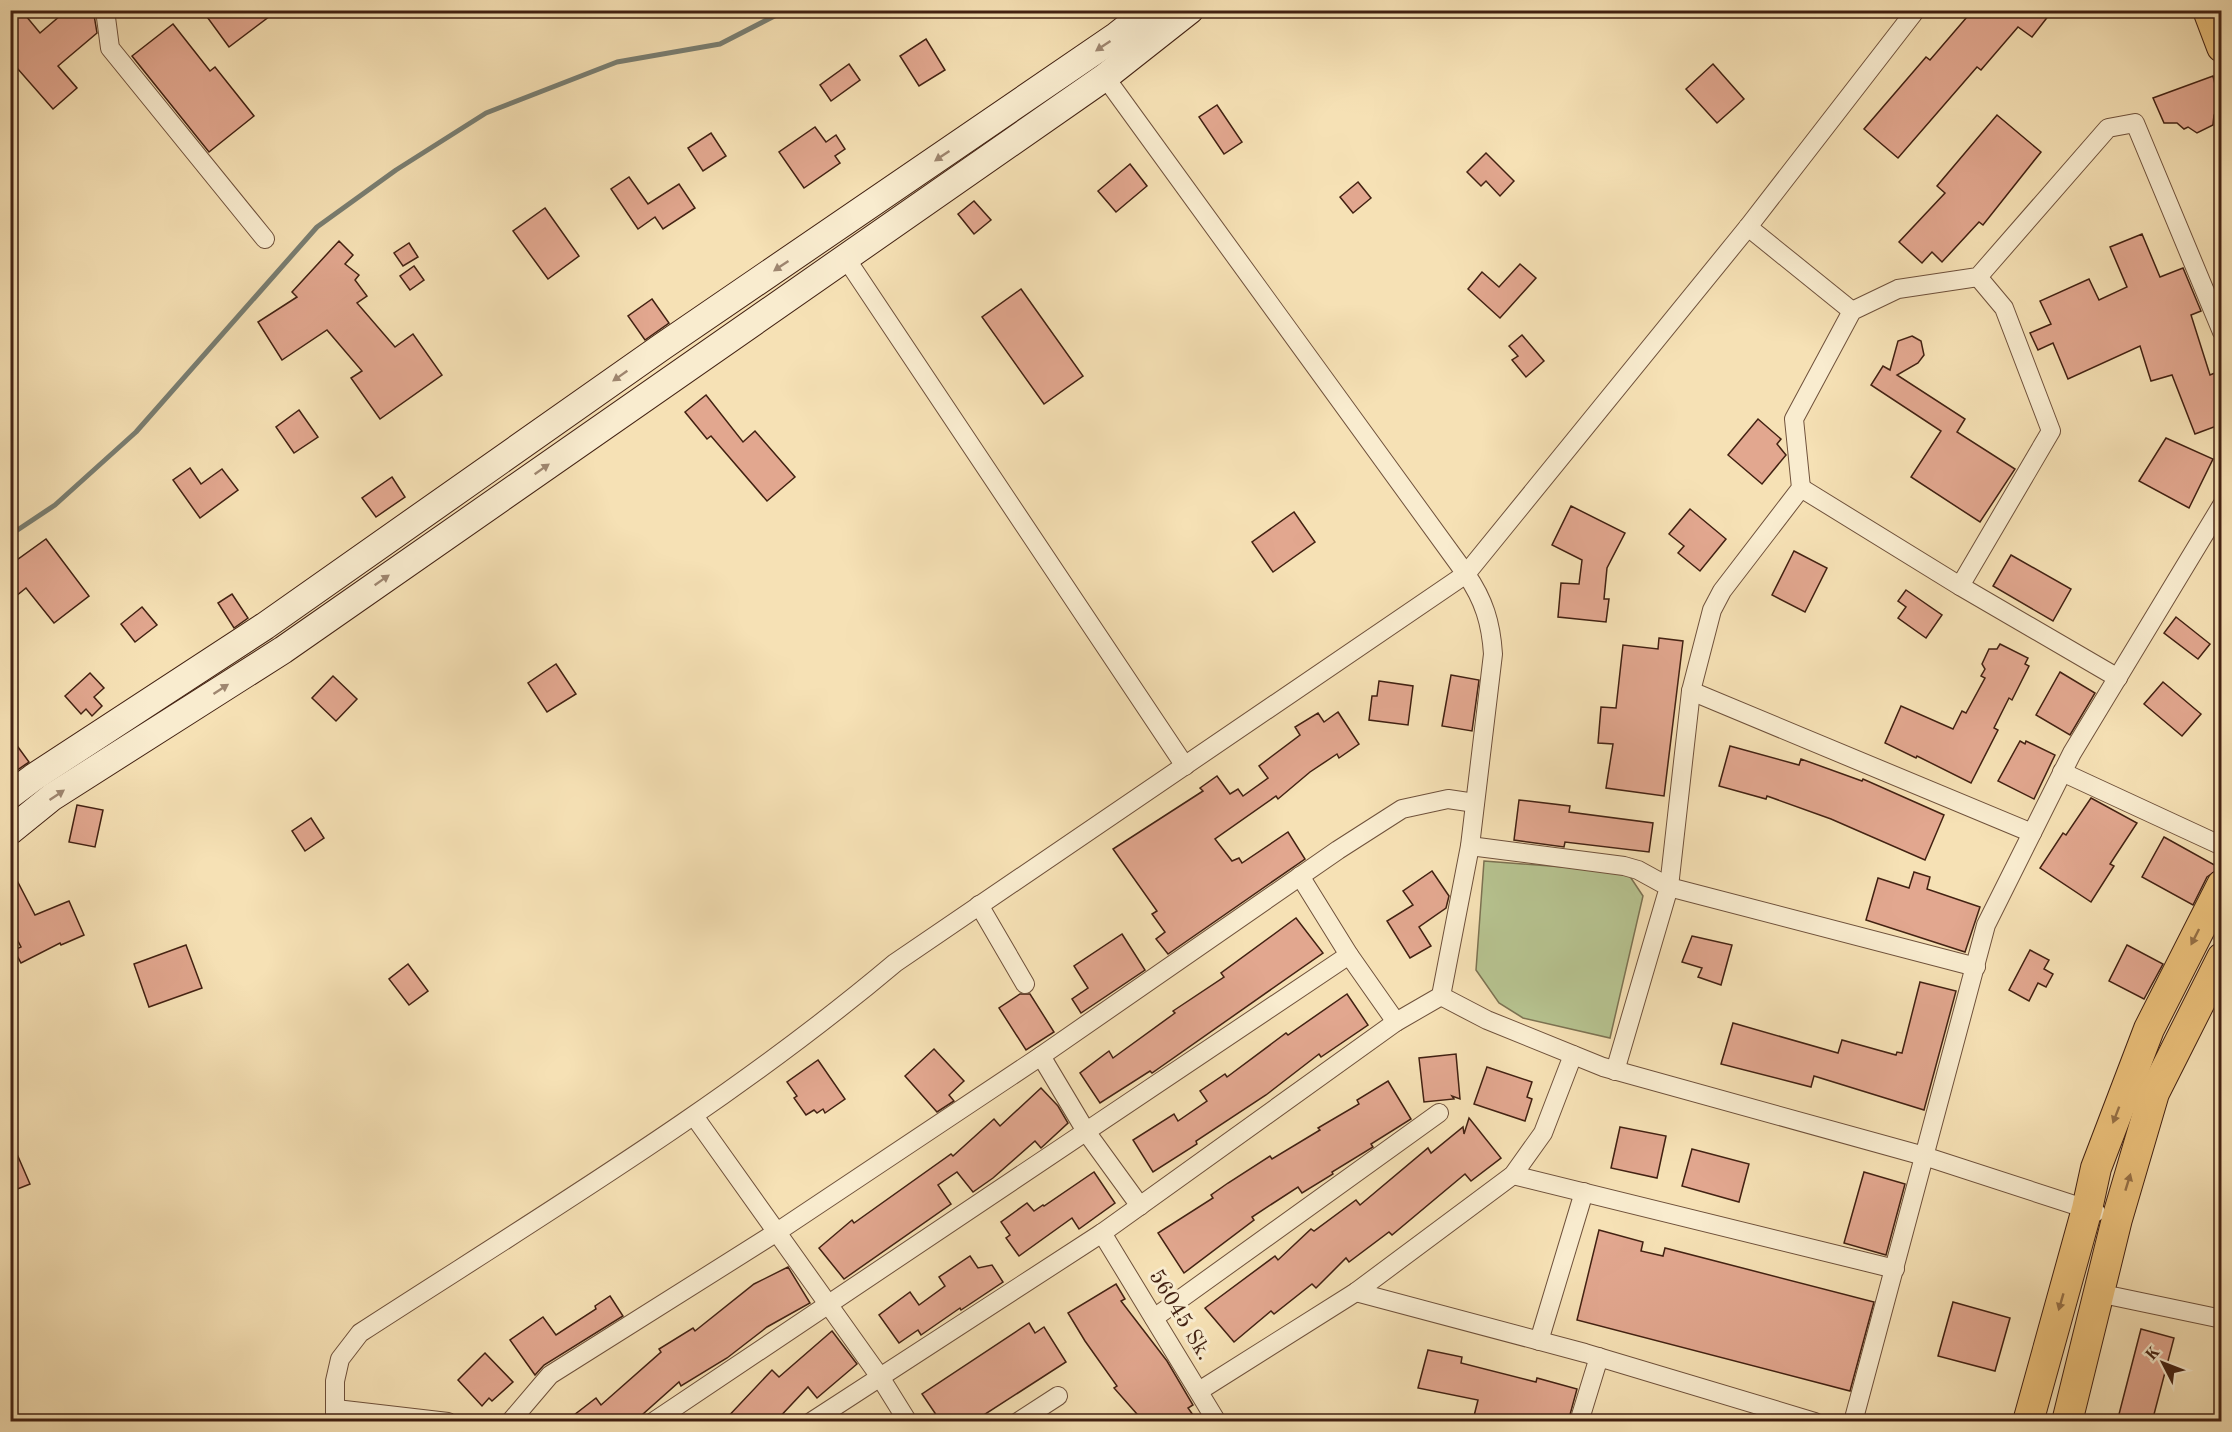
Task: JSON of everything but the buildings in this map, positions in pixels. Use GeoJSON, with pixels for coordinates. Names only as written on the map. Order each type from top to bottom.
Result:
{"type":"FeatureCollection","features":[{"type":"Feature","properties":{"kind":"main road"},"geometry":{"type":"LineString","coordinates":[[10,795],[265,626],[673,339],[1115,37],[1149,10]]}},
{"type":"Feature","properties":{"kind":"main road"},"geometry":{"type":"LineString","coordinates":[[10,831],[52,797],[283,650],[1105,77],[1190,10]]}},
{"type":"Feature","properties":{"kind":"main road"},"geometry":{"type":"LineString","coordinates":[[2208,10],[2222,47]]}},
{"type":"Feature","properties":{"kind":"main road"},"geometry":{"type":"LineString","coordinates":[[2028,1422],[2087,1209],[2096,1168],[2149,1029],[2222,885]]}},
{"type":"Feature","properties":{"kind":"main road"},"geometry":{"type":"LineString","coordinates":[[2067,1422],[2117,1219],[2154,1093],[2222,958]]}},
{"type":"Feature","properties":{"kind":"street"},"geometry":{"type":"LineString","coordinates":[[105,10],[111,48],[265,239]]}},
{"type":"Feature","properties":{"kind":"street"},"geometry":{"type":"LineString","coordinates":[[448,1422],[335,1415],[335,1381],[340,1359],[360,1333],[694,1116],[840,1009],[895,963],[1467,574],[1748,227],[1916,10]]}},
{"type":"Feature","properties":{"kind":"street"},"geometry":{"type":"LineString","coordinates":[[811,1422],[1102,1233],[1396,1022],[1441,996],[1470,846],[1493,654],[1492,630],[1486,609],[1467,574],[1105,77]]}},
{"type":"Feature","properties":{"kind":"street"},"geometry":{"type":"LineString","coordinates":[[1615,1071],[1669,887],[1691,691],[1712,610],[1722,591],[1801,488],[1794,419],[1852,311],[1898,289],[1978,277],[2108,128],[2135,123],[2222,332]]}},
{"type":"Feature","properties":{"kind":"street"},"geometry":{"type":"LineString","coordinates":[[1748,227],[1852,311]]}},
{"type":"Feature","properties":{"kind":"street"},"geometry":{"type":"LineString","coordinates":[[845,257],[1185,765]]}},
{"type":"Feature","properties":{"kind":"street"},"geometry":{"type":"LineString","coordinates":[[1960,586],[2050,431],[2004,308],[1978,277]]}},
{"type":"Feature","properties":{"kind":"street"},"geometry":{"type":"LineString","coordinates":[[1801,488],[1960,586],[2118,678]]}},
{"type":"Feature","properties":{"kind":"street"},"geometry":{"type":"LineString","coordinates":[[1853,1422],[1986,925],[2062,772],[2222,505]]}},
{"type":"Feature","properties":{"kind":"street"},"geometry":{"type":"LineString","coordinates":[[1691,691],[2032,833]]}},
{"type":"Feature","properties":{"kind":"street"},"geometry":{"type":"LineString","coordinates":[[2062,772],[2222,846]]}},
{"type":"Feature","properties":{"kind":"street"},"geometry":{"type":"LineString","coordinates":[[510,1422],[550,1375],[777,1232],[1041,1056],[1402,808],[1448,799],[1475,803]]}},
{"type":"Feature","properties":{"kind":"street"},"geometry":{"type":"LineString","coordinates":[[1470,846],[1624,866],[1638,870],[1669,887],[1976,968]]}},
{"type":"Feature","properties":{"kind":"street"},"geometry":{"type":"LineString","coordinates":[[1300,876],[1349,955],[1396,1022]]}},
{"type":"Feature","properties":{"kind":"street"},"geometry":{"type":"LineString","coordinates":[[979,905],[1025,984]]}},
{"type":"Feature","properties":{"kind":"street"},"geometry":{"type":"LineString","coordinates":[[653,1422],[1087,1133],[1349,955]]}},
{"type":"Feature","properties":{"kind":"street"},"geometry":{"type":"LineString","coordinates":[[1441,996],[1487,1020],[1615,1071],[1924,1156],[2117,1219]]}},
{"type":"Feature","properties":{"kind":"street"},"geometry":{"type":"LineString","coordinates":[[1198,1391],[1356,1292],[1513,1175],[1543,1133],[1573,1055]]}},
{"type":"Feature","properties":{"kind":"street"},"geometry":{"type":"LineString","coordinates":[[1041,1056],[1087,1133],[1140,1206]]}},
{"type":"Feature","properties":{"kind":"street"},"geometry":{"type":"LineString","coordinates":[[1154,1318],[1439,1113]]}},
{"type":"Feature","properties":{"kind":"street"},"geometry":{"type":"LineString","coordinates":[[694,1116],[827,1306],[880,1377],[908,1422]]}},
{"type":"Feature","properties":{"kind":"street"},"geometry":{"type":"LineString","coordinates":[[1513,1175],[1895,1269]]}},
{"type":"Feature","properties":{"kind":"street"},"geometry":{"type":"LineString","coordinates":[[1539,1341],[1584,1192]]}},
{"type":"Feature","properties":{"kind":"street","name":"56045 Sk."},"geometry":{"type":"LineString","coordinates":[[1102,1233],[1217,1422]]}},
{"type":"Feature","properties":{"kind":"street"},"geometry":{"type":"LineString","coordinates":[[1356,1292],[1599,1357],[1815,1422]]}},
{"type":"Feature","properties":{"kind":"street"},"geometry":{"type":"LineString","coordinates":[[2098,1293],[2222,1319]]}},
{"type":"Feature","properties":{"kind":"street"},"geometry":{"type":"LineString","coordinates":[[1579,1422],[1599,1357]]}},
{"type":"Feature","properties":{"kind":"street"},"geometry":{"type":"LineString","coordinates":[[1018,1422],[1058,1396]]}},
{"type":"Feature","properties":{"kind":"green space"},"geometry":{"type":"Polygon","coordinates":[[[1484,861],[1627,872],[1643,896],[1610,1038],[1523,1018],[1499,1003],[1476,970],[1484,861]]]}},
{"type":"Feature","properties":{"kind":"waterway"},"geometry":{"type":"LineString","coordinates":[[10,535],[55,505],[136,432],[317,227],[396,170],[486,113],[617,62],[720,44],[786,10]]}}]}
